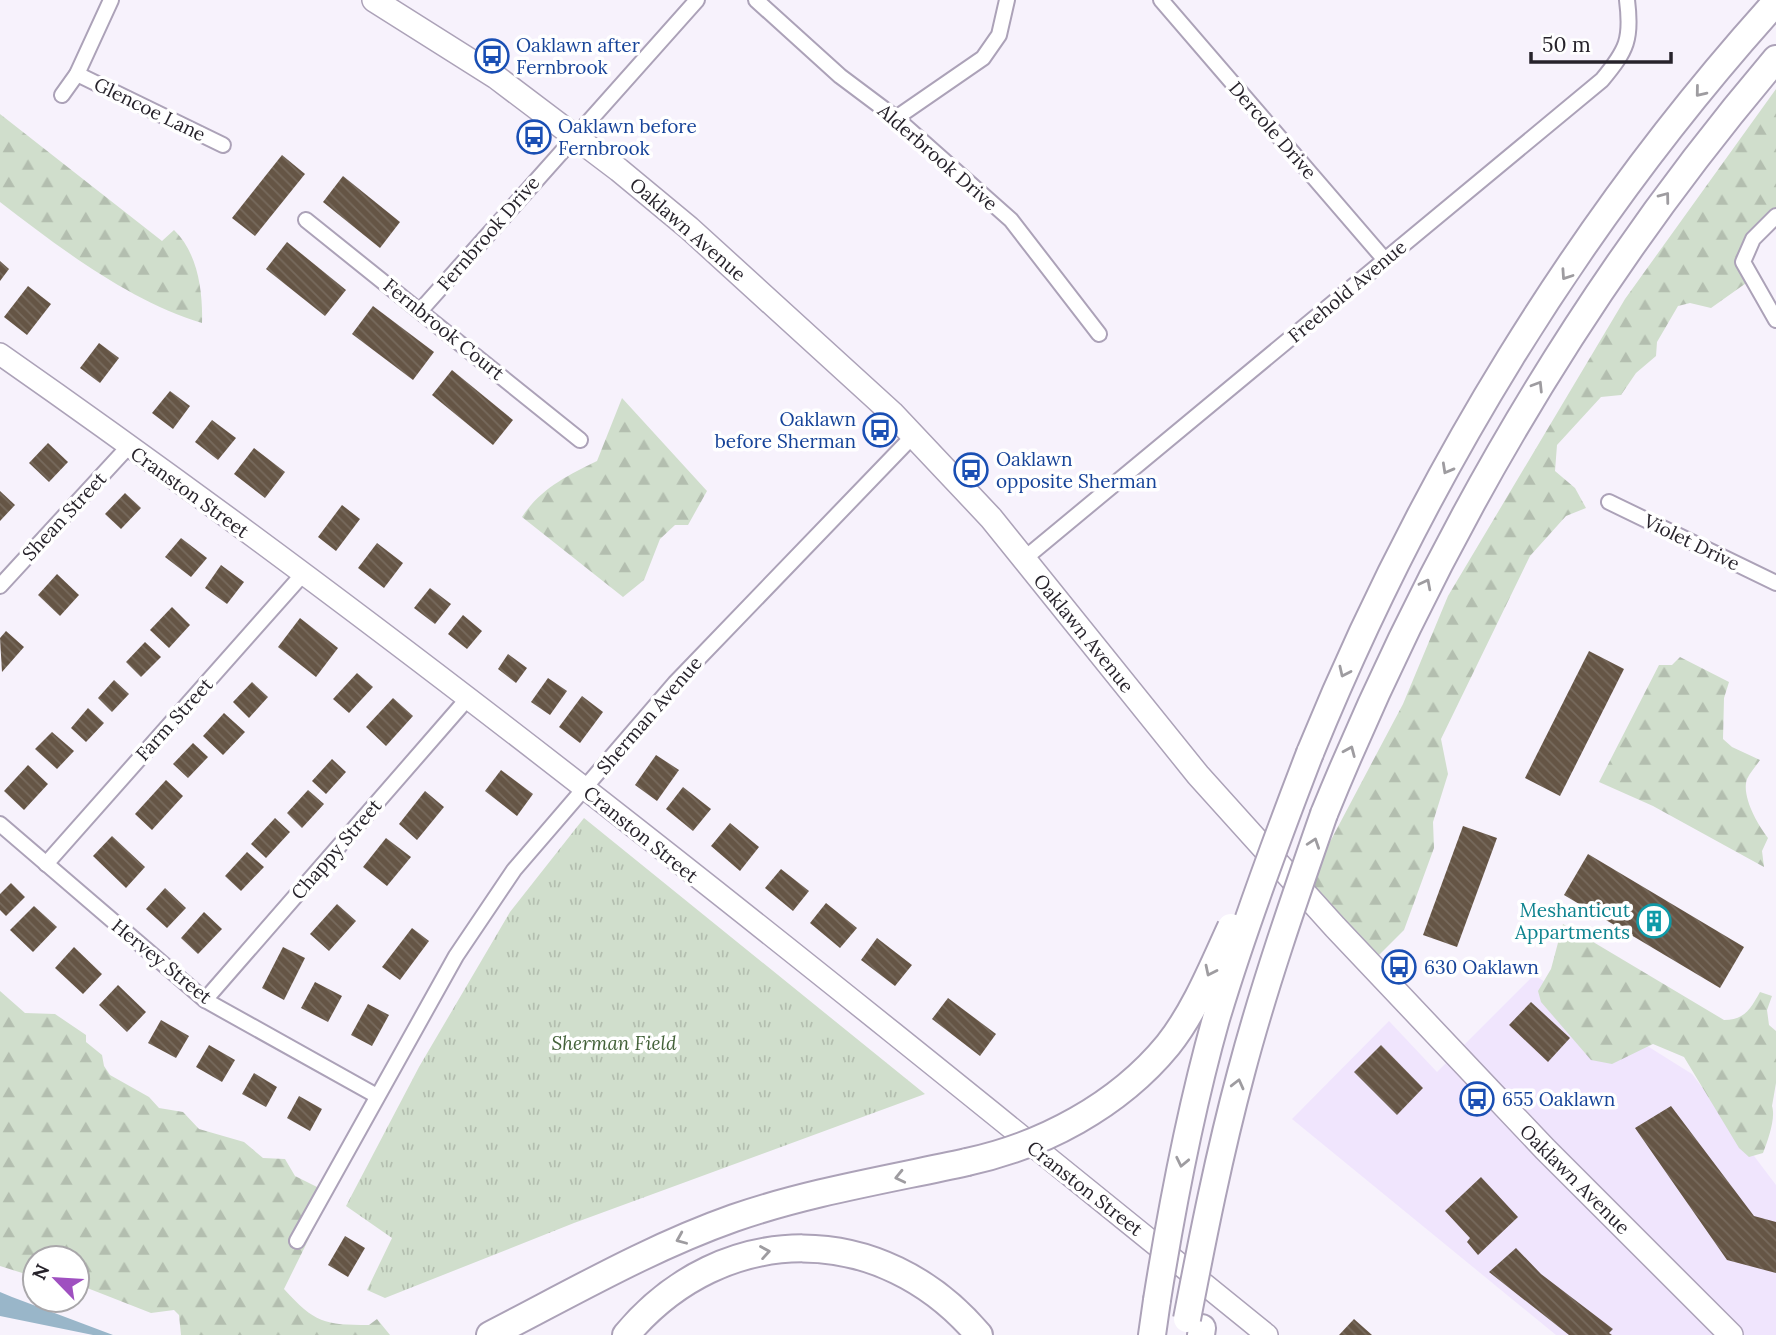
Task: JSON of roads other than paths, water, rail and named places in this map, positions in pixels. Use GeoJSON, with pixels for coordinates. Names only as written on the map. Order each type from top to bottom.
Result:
{"type":"FeatureCollection","features":[{"type":"Feature","properties":{"kind":"highway"},"geometry":{"type":"LineString","coordinates":[[1152,1335],[1176,1188],[1216,1021],[1253,903],[1339,681],[1394,565],[1457,451],[1529,330],[1643,164],[1776,2]]}},
{"type":"Feature","properties":{"kind":"highway"},"geometry":{"type":"LineString","coordinates":[[1194,1329],[1221,1150],[1259,1009],[1324,814],[1405,627],[1467,507],[1536,388],[1649,219],[1776,59]]}},
{"type":"Feature","properties":{"kind":"highway"},"geometry":{"type":"LineString","coordinates":[[490,1335],[664,1246],[769,1207],[1018,1149],[1062,1129],[1124,1087],[1169,1044],[1214,964],[1310,753]]}},
{"type":"Feature","properties":{"kind":"highway"},"geometry":{"type":"LineString","coordinates":[[626,1335],[667,1294],[691,1278],[741,1256],[788,1248],[835,1250],[896,1268],[933,1290],[979,1335]]}},
{"type":"Feature","properties":{"kind":"main road","name":"Oaklawn Avenue"},"geometry":{"type":"LineString","coordinates":[[374,0],[485,69],[574,135],[689,228],[876,398],[991,518],[1198,775],[1263,849],[1545,1149],[1731,1335]]}},
{"type":"Feature","properties":{"kind":"street"},"geometry":{"type":"LineString","coordinates":[[62,95],[77,74],[111,0]]}},
{"type":"Feature","properties":{"kind":"street","name":"Fernbrook Drive"},"geometry":{"type":"LineString","coordinates":[[420,311],[697,0]]}},
{"type":"Feature","properties":{"kind":"street","name":"Alderbrook Drive"},"geometry":{"type":"LineString","coordinates":[[756,0],[840,76],[895,118],[1011,220],[1099,334]]}},
{"type":"Feature","properties":{"kind":"street"},"geometry":{"type":"LineString","coordinates":[[895,118],[983,58],[999,35],[1007,0]]}},
{"type":"Feature","properties":{"kind":"street","name":"Dercole Drive"},"geometry":{"type":"LineString","coordinates":[[1161,0],[1385,260]]}},
{"type":"Feature","properties":{"kind":"street","name":"Freehold Avenue"},"geometry":{"type":"LineString","coordinates":[[1024,559],[1602,80],[1620,59],[1628,42],[1627,0]]}},
{"type":"Feature","properties":{"kind":"street","name":"Glencoe Lane"},"geometry":{"type":"LineString","coordinates":[[77,74],[223,145]]}},
{"type":"Feature","properties":{"kind":"street"},"geometry":{"type":"LineString","coordinates":[[1776,216],[1752,239],[1743,262],[1776,320]]}},
{"type":"Feature","properties":{"kind":"street","name":"Fernbrook Court"},"geometry":{"type":"LineString","coordinates":[[306,220],[580,440]]}},
{"type":"Feature","properties":{"kind":"street","name":"Cranston Street"},"geometry":{"type":"LineString","coordinates":[[0,354],[303,574],[468,698],[1267,1335]]}},
{"type":"Feature","properties":{"kind":"street","name":"Sherman Avenue"},"geometry":{"type":"LineString","coordinates":[[297,1241],[377,1096],[488,906],[514,870],[675,683],[913,436]]}},
{"type":"Feature","properties":{"kind":"street","name":"Shean Street"},"geometry":{"type":"LineString","coordinates":[[0,586],[128,447]]}},
{"type":"Feature","properties":{"kind":"street","name":"Violet Drive"},"geometry":{"type":"LineString","coordinates":[[1609,502],[1776,583]]}},
{"type":"Feature","properties":{"kind":"street","name":"Farm Street"},"geometry":{"type":"LineString","coordinates":[[46,864],[303,574]]}},
{"type":"Feature","properties":{"kind":"street","name":"Chappy Street"},"geometry":{"type":"LineString","coordinates":[[205,1000],[468,698]]}},
{"type":"Feature","properties":{"kind":"street","name":"Hervey Street"},"geometry":{"type":"LineString","coordinates":[[0,824],[205,1000],[377,1096]]}},
{"type":"Feature","properties":{"kind":"water"},"geometry":{"type":"Polygon","coordinates":[[[0,1292],[21,1300],[21,1314],[58,1314],[113,1335],[93,1335],[0,1316],[0,1292]]]}},
{"type":"Feature","properties":{"kind":"place","name":"Oaklawn after Fernbrook"},"geometry":{"type":"Point","coordinates":[492,56]}},
{"type":"Feature","properties":{"kind":"place","name":"Oaklawn before Fernbrook"},"geometry":{"type":"Point","coordinates":[534,137]}},
{"type":"Feature","properties":{"kind":"place","name":"Oaklawn before Sherman"},"geometry":{"type":"Point","coordinates":[880,430]}},
{"type":"Feature","properties":{"kind":"place","name":"Oaklawn opposite Sherman"},"geometry":{"type":"Point","coordinates":[971,470]}},
{"type":"Feature","properties":{"kind":"place","name":"Meshanticut Appartments"},"geometry":{"type":"Point","coordinates":[1654,921]}},
{"type":"Feature","properties":{"kind":"place","name":"630 Oaklawn"},"geometry":{"type":"Point","coordinates":[1399,967]}},
{"type":"Feature","properties":{"kind":"place","name":"655 Oaklawn"},"geometry":{"type":"Point","coordinates":[1477,1099]}},
{"type":"Feature","properties":{"kind":"park label","name":"Sherman Field"},"geometry":{"type":"Point","coordinates":[614,1043]}}]}
